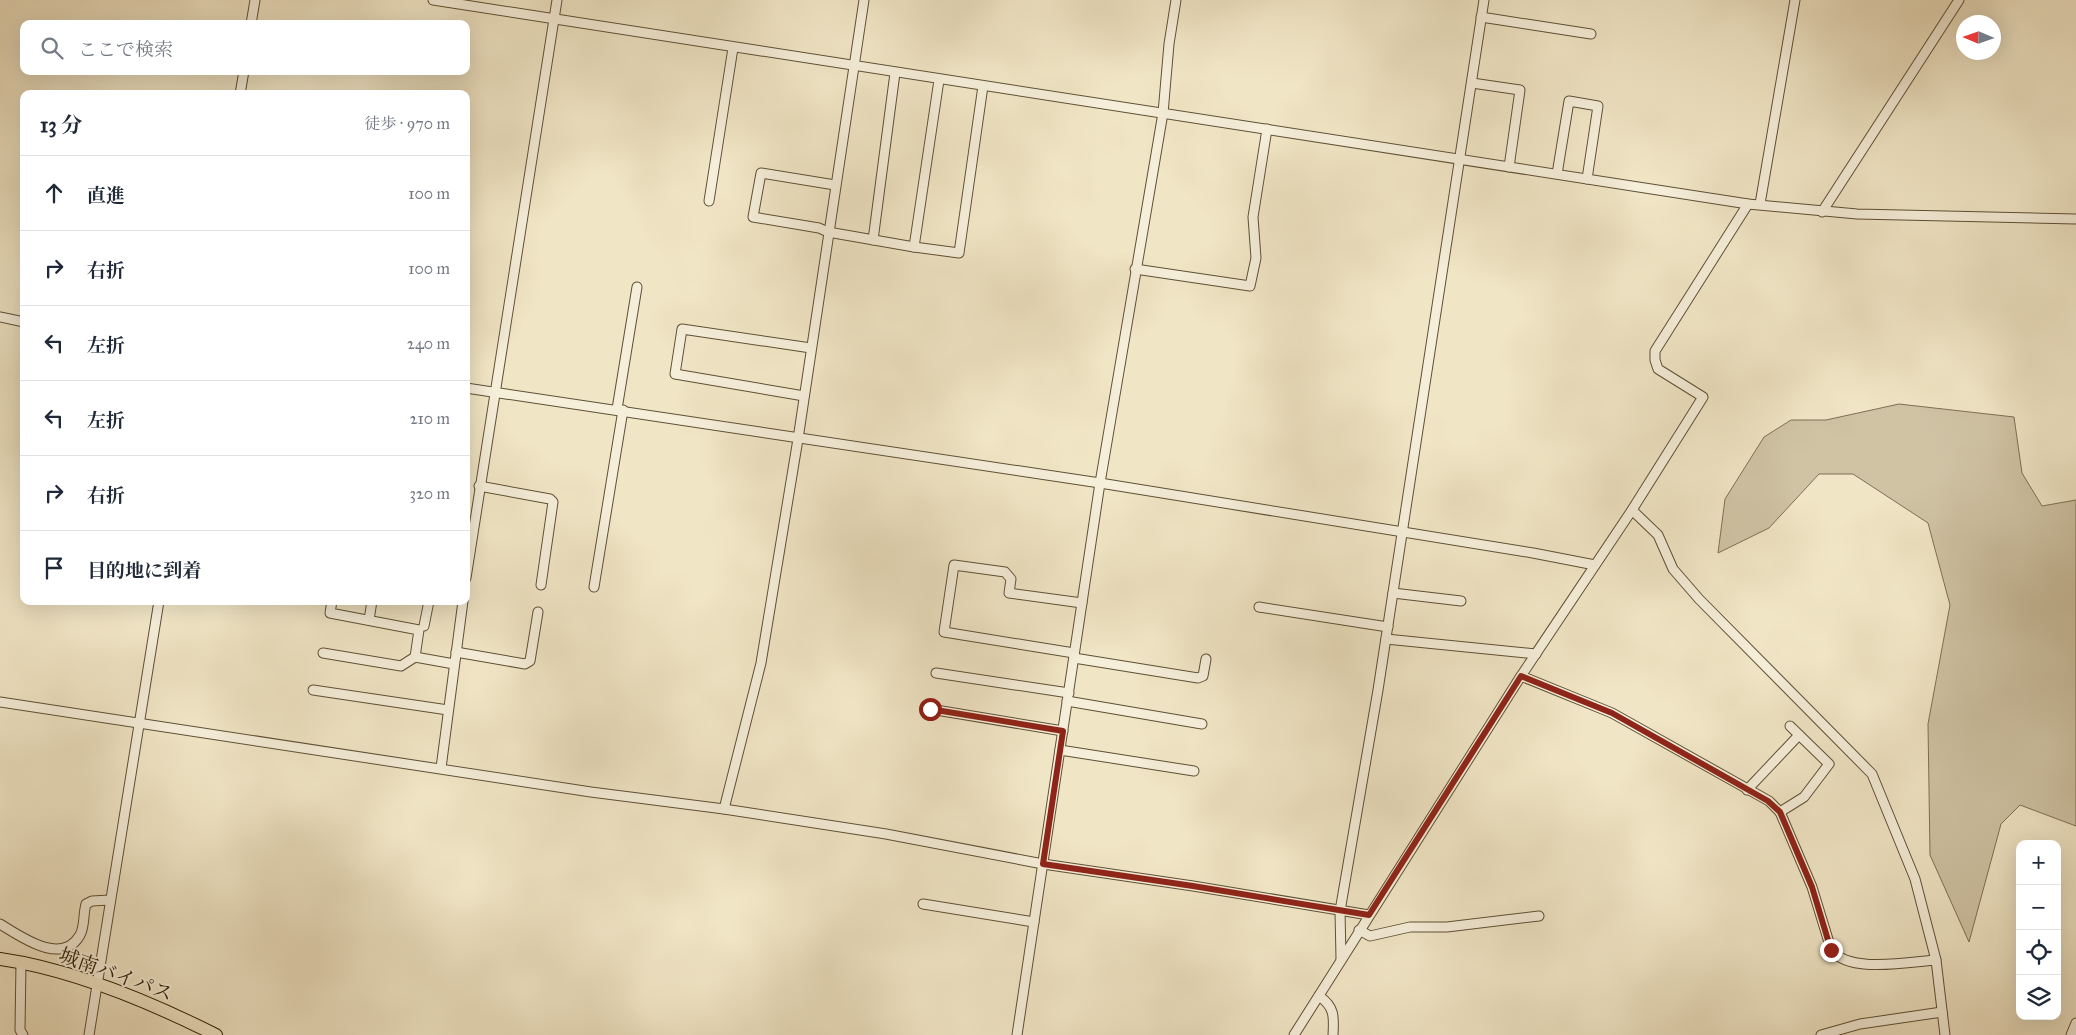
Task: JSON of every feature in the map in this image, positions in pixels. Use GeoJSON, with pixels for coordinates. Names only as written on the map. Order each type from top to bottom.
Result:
{"type":"FeatureCollection","features":[{"type":"Feature","properties":{"kind":"highway","name":"城南バイパス"},"geometry":{"type":"LineString","coordinates":[[0,959],[52,969],[174,1014],[216,1035]]}},
{"type":"Feature","properties":{"kind":"street"},"geometry":{"type":"LineString","coordinates":[[252,20],[255,0]]}},
{"type":"Feature","properties":{"kind":"street"},"geometry":{"type":"LineString","coordinates":[[433,0],[853,67],[1748,204],[1822,212],[2076,219]]}},
{"type":"Feature","properties":{"kind":"street"},"geometry":{"type":"LineString","coordinates":[[470,550],[558,0]]}},
{"type":"Feature","properties":{"kind":"street"},"geometry":{"type":"LineString","coordinates":[[724,809],[761,663],[798,439],[864,0]]}},
{"type":"Feature","properties":{"kind":"street"},"geometry":{"type":"LineString","coordinates":[[1017,1035],[1100,483],[1135,268],[1163,113],[1169,44],[1176,0]]}},
{"type":"Feature","properties":{"kind":"street"},"geometry":{"type":"LineString","coordinates":[[1341,960],[1340,911],[1388,627],[1484,0]]}},
{"type":"Feature","properties":{"kind":"street"},"geometry":{"type":"LineString","coordinates":[[1760,204],[1795,0]]}},
{"type":"Feature","properties":{"kind":"street"},"geometry":{"type":"LineString","coordinates":[[1822,212],[1959,0]]}},
{"type":"Feature","properties":{"kind":"street"},"geometry":{"type":"LineString","coordinates":[[1482,17],[1591,34]]}},
{"type":"Feature","properties":{"kind":"street"},"geometry":{"type":"LineString","coordinates":[[709,201],[733,48]]}},
{"type":"Feature","properties":{"kind":"street"},"geometry":{"type":"LineString","coordinates":[[873,240],[894,73]]}},
{"type":"Feature","properties":{"kind":"street"},"geometry":{"type":"LineString","coordinates":[[241,90],[243,75]]}},
{"type":"Feature","properties":{"kind":"street"},"geometry":{"type":"LineString","coordinates":[[914,247],[940,80]]}},
{"type":"Feature","properties":{"kind":"street"},"geometry":{"type":"LineString","coordinates":[[1472,83],[1520,90],[1510,167]]}},
{"type":"Feature","properties":{"kind":"street"},"geometry":{"type":"LineString","coordinates":[[835,185],[760,173],[753,217],[819,228],[828,232],[873,240],[959,253],[983,86]]}},
{"type":"Feature","properties":{"kind":"street"},"geometry":{"type":"LineString","coordinates":[[1557,174],[1569,101],[1598,106],[1587,179]]}},
{"type":"Feature","properties":{"kind":"street"},"geometry":{"type":"LineString","coordinates":[[1135,268],[1250,286],[1256,258],[1253,217],[1267,129]]}},
{"type":"Feature","properties":{"kind":"street"},"geometry":{"type":"LineString","coordinates":[[1294,1035],[1521,676],[1632,510],[1703,397],[1658,369],[1654,360],[1655,351],[1748,204]]}},
{"type":"Feature","properties":{"kind":"street"},"geometry":{"type":"LineString","coordinates":[[594,587],[637,287]]}},
{"type":"Feature","properties":{"kind":"street"},"geometry":{"type":"LineString","coordinates":[[0,317],[20,321]]}},
{"type":"Feature","properties":{"kind":"street"},"geometry":{"type":"LineString","coordinates":[[804,396],[675,374],[682,329],[811,348]]}},
{"type":"Feature","properties":{"kind":"street"},"geometry":{"type":"LineString","coordinates":[[470,389],[1100,483],[1533,553],[1595,565]]}},
{"type":"Feature","properties":{"kind":"street"},"geometry":{"type":"LineString","coordinates":[[479,486],[550,499],[553,502],[541,586]]}},
{"type":"Feature","properties":{"kind":"street"},"geometry":{"type":"LineString","coordinates":[[1632,510],[1658,535],[1673,569],[1699,599],[1872,774],[1916,879],[1936,960],[1945,1035]]}},
{"type":"Feature","properties":{"kind":"street"},"geometry":{"type":"LineString","coordinates":[[1082,603],[1009,593],[1011,579],[1005,572],[954,565],[944,632],[1198,678],[1203,676],[1206,659]]}},
{"type":"Feature","properties":{"kind":"street"},"geometry":{"type":"LineString","coordinates":[[1393,593],[1461,601]]}},
{"type":"Feature","properties":{"kind":"street"},"geometry":{"type":"LineString","coordinates":[[88,1035],[158,605]]}},
{"type":"Feature","properties":{"kind":"street"},"geometry":{"type":"LineString","coordinates":[[331,605],[330,613],[420,630],[416,657]]}},
{"type":"Feature","properties":{"kind":"street"},"geometry":{"type":"LineString","coordinates":[[369,620],[371,605]]}},
{"type":"Feature","properties":{"kind":"street"},"geometry":{"type":"LineString","coordinates":[[424,626],[428,605]]}},
{"type":"Feature","properties":{"kind":"street"},"geometry":{"type":"LineString","coordinates":[[441,768],[463,605]]}},
{"type":"Feature","properties":{"kind":"street"},"geometry":{"type":"LineString","coordinates":[[1259,607],[1388,627]]}},
{"type":"Feature","properties":{"kind":"street"},"geometry":{"type":"LineString","coordinates":[[456,652],[525,664],[530,661],[538,612]]}},
{"type":"Feature","properties":{"kind":"street"},"geometry":{"type":"LineString","coordinates":[[1386,639],[1536,654]]}},
{"type":"Feature","properties":{"kind":"street"},"geometry":{"type":"LineString","coordinates":[[323,653],[401,666],[416,657],[454,664]]}},
{"type":"Feature","properties":{"kind":"street"},"geometry":{"type":"LineString","coordinates":[[936,672],[1202,724]]}},
{"type":"Feature","properties":{"kind":"street"},"geometry":{"type":"LineString","coordinates":[[1521,676],[1612,713],[1768,801],[1780,812],[1812,887],[1831,950],[1836,957],[1850,963],[1872,965],[1936,960]]}},
{"type":"Feature","properties":{"kind":"street"},"geometry":{"type":"LineString","coordinates":[[314,690],[448,710]]}},
{"type":"Feature","properties":{"kind":"street"},"geometry":{"type":"LineString","coordinates":[[0,702],[591,792],[724,809],[886,834],[1043,864],[1369,915]]}},
{"type":"Feature","properties":{"kind":"street"},"geometry":{"type":"LineString","coordinates":[[930,709],[1063,731]]}},
{"type":"Feature","properties":{"kind":"street"},"geometry":{"type":"LineString","coordinates":[[1780,812],[1804,797],[1829,764],[1790,726]]}},
{"type":"Feature","properties":{"kind":"street"},"geometry":{"type":"LineString","coordinates":[[1747,790],[1799,735]]}},
{"type":"Feature","properties":{"kind":"street"},"geometry":{"type":"LineString","coordinates":[[1060,750],[1194,771]]}},
{"type":"Feature","properties":{"kind":"street"},"geometry":{"type":"LineString","coordinates":[[0,924],[42,947],[59,949],[75,942],[80,935],[86,904],[92,901],[110,900]]}},
{"type":"Feature","properties":{"kind":"street"},"geometry":{"type":"LineString","coordinates":[[923,904],[1034,922]]}},
{"type":"Feature","properties":{"kind":"street"},"geometry":{"type":"LineString","coordinates":[[1359,930],[1370,936],[1410,928],[1447,927],[1539,916]]}},
{"type":"Feature","properties":{"kind":"street"},"geometry":{"type":"LineString","coordinates":[[21,962],[20,1030],[23,1035]]}},
{"type":"Feature","properties":{"kind":"street"},"geometry":{"type":"LineString","coordinates":[[1319,996],[1328,1003],[1334,1017],[1333,1035]]}},
{"type":"Feature","properties":{"kind":"street"},"geometry":{"type":"LineString","coordinates":[[1821,1035],[1860,1024],[1942,1012]]}},
{"type":"Feature","properties":{"kind":"street"},"geometry":{"type":"LineString","coordinates":[[2071,1035],[2076,1023]]}},
{"type":"Feature","properties":{"kind":"shaded area"},"geometry":{"type":"Polygon","coordinates":[[[1899,404],[2014,417],[2022,473],[2042,506],[2076,500],[2076,826],[2020,805],[2001,824],[1969,942],[1930,855],[1928,724],[1950,605],[1928,523],[1853,474],[1819,474],[1769,528],[1718,553],[1725,499],[1764,437],[1791,420],[1826,420],[1899,404]]]}},
{"type":"Feature","properties":{"kind":"route"},"geometry":{"type":"LineString","coordinates":[[930,709],[1063,731],[1043,864],[1369,915],[1521,676],[1612,713],[1768,801],[1780,812],[1812,887],[1815,903],[1831,950]]}}]}
